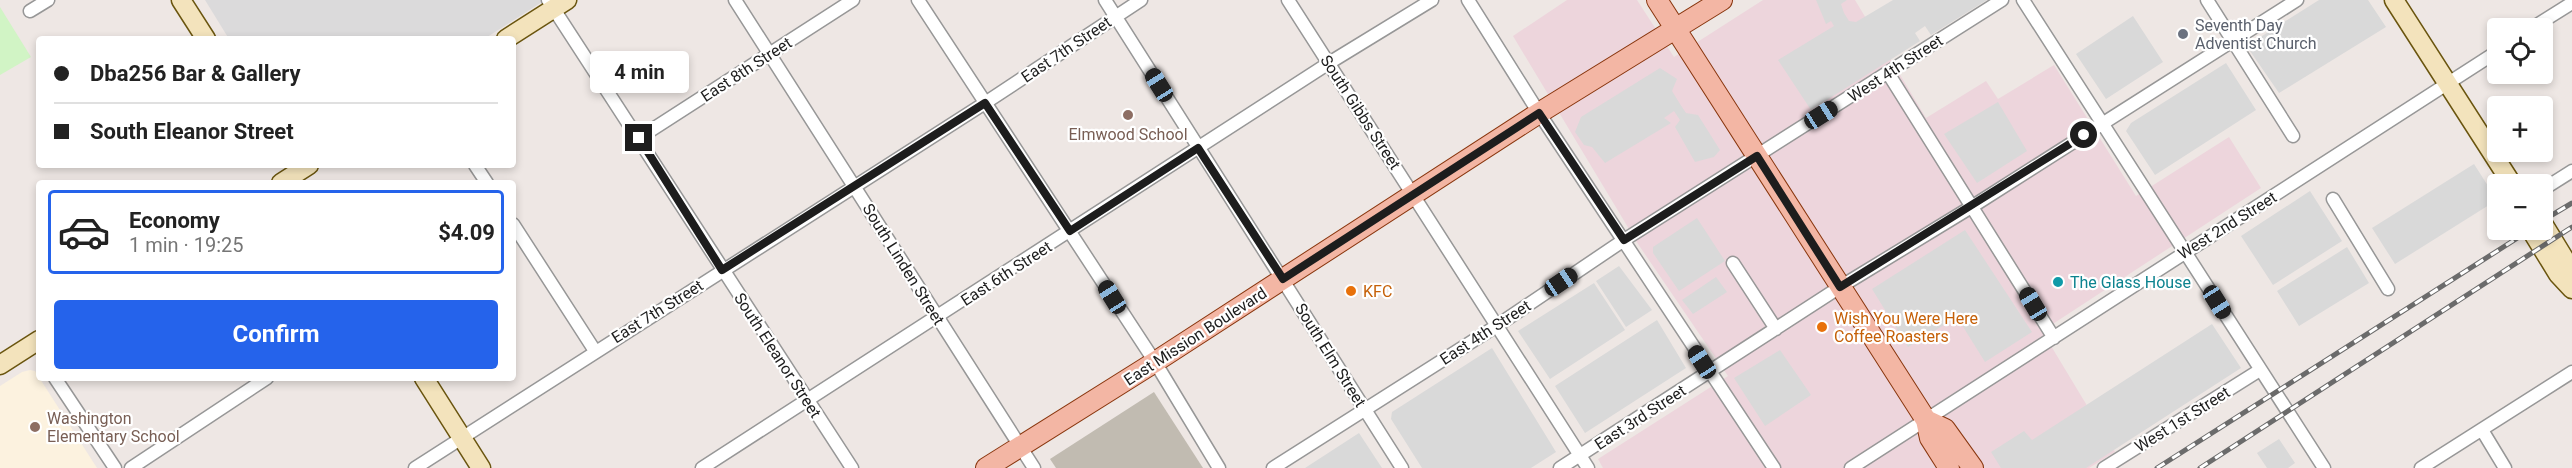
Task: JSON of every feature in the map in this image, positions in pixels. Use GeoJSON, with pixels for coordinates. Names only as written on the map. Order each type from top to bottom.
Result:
{"type":"FeatureCollection","features":[{"type":"Feature","properties":{"kind":"main road"},"geometry":{"type":"LineString","coordinates":[[1657,0],[1926,420],[1930,438],[1949,468]]}},
{"type":"Feature","properties":{"kind":"main road","name":"East Mission Boulevard"},"geometry":{"type":"LineString","coordinates":[[986,468],[1155,362],[1539,113],[1722,0]]}},
{"type":"Feature","properties":{"kind":"main road"},"geometry":{"type":"LineString","coordinates":[[1926,420],[1945,429],[1973,468]]}},
{"type":"Feature","properties":{"kind":"street"},"geometry":{"type":"LineString","coordinates":[[30,11],[48,0]]}},
{"type":"Feature","properties":{"kind":"street"},"geometry":{"type":"LineString","coordinates":[[181,0],[204,36]]}},
{"type":"Feature","properties":{"kind":"street","name":"South Linden Street"},"geometry":{"type":"LineString","coordinates":[[735,0],[1034,468]]}},
{"type":"Feature","properties":{"kind":"street","name":"East 8th Street"},"geometry":{"type":"LineString","coordinates":[[639,138],[853,0]]}},
{"type":"Feature","properties":{"kind":"street"},"geometry":{"type":"LineString","coordinates":[[918,0],[1155,362],[1220,468]]}},
{"type":"Feature","properties":{"kind":"street","name":"South Elm Street"},"geometry":{"type":"LineString","coordinates":[[1105,0],[1402,468]]}},
{"type":"Feature","properties":{"kind":"street","name":"East 7th Street"},"geometry":{"type":"LineString","coordinates":[[415,468],[985,103],[1141,0]]}},
{"type":"Feature","properties":{"kind":"street","name":"South Gibbs Street"},"geometry":{"type":"LineString","coordinates":[[1288,0],[1414,193],[1588,468]]}},
{"type":"Feature","properties":{"kind":"street","name":"East 6th Street"},"geometry":{"type":"LineString","coordinates":[[702,468],[1329,63],[1432,0]]}},
{"type":"Feature","properties":{"kind":"street"},"geometry":{"type":"LineString","coordinates":[[1468,0],[1539,113],[1774,468]]}},
{"type":"Feature","properties":{"kind":"street","name":"West 4th Street"},"geometry":{"type":"LineString","coordinates":[[1757,156],[2002,0]]}},
{"type":"Feature","properties":{"kind":"street"},"geometry":{"type":"LineString","coordinates":[[2023,0],[2324,468]]}},
{"type":"Feature","properties":{"kind":"street"},"geometry":{"type":"LineString","coordinates":[[2207,0],[2293,136]]}},
{"type":"Feature","properties":{"kind":"street","name":"East 3rd Street"},"geometry":{"type":"LineString","coordinates":[[1560,468],[1840,287],[1973,206],[2297,0]]}},
{"type":"Feature","properties":{"kind":"street"},"geometry":{"type":"LineString","coordinates":[[2394,0],[2505,174]]}},
{"type":"Feature","properties":{"kind":"street"},"geometry":{"type":"LineString","coordinates":[[510,36],[556,3]]}},
{"type":"Feature","properties":{"kind":"street","name":"South Eleanor Street"},"geometry":{"type":"LineString","coordinates":[[556,3],[722,270],[852,468]]}},
{"type":"Feature","properties":{"kind":"street"},"geometry":{"type":"LineString","coordinates":[[2548,18],[2572,3]]}},
{"type":"Feature","properties":{"kind":"street","name":"West 2nd Street"},"geometry":{"type":"LineString","coordinates":[[1851,468],[2487,58]]}},
{"type":"Feature","properties":{"kind":"street"},"geometry":{"type":"LineString","coordinates":[[1888,73],[2054,338]]}},
{"type":"Feature","properties":{"kind":"street","name":"East 4th Street"},"geometry":{"type":"LineString","coordinates":[[1273,468],[1757,156]]}},
{"type":"Feature","properties":{"kind":"street"},"geometry":{"type":"LineString","coordinates":[[290,177],[304,168]]}},
{"type":"Feature","properties":{"kind":"street"},"geometry":{"type":"LineString","coordinates":[[2553,183],[2572,171]]}},
{"type":"Feature","properties":{"kind":"street"},"geometry":{"type":"LineString","coordinates":[[2334,199],[2388,289]]}},
{"type":"Feature","properties":{"kind":"street"},"geometry":{"type":"LineString","coordinates":[[516,229],[595,351]]}},
{"type":"Feature","properties":{"kind":"street"},"geometry":{"type":"LineString","coordinates":[[2537,240],[2558,274],[2572,289]]}},
{"type":"Feature","properties":{"kind":"street"},"geometry":{"type":"LineString","coordinates":[[2553,240],[2572,271]]}},
{"type":"Feature","properties":{"kind":"street"},"geometry":{"type":"LineString","coordinates":[[1733,262],[1776,329]]}},
{"type":"Feature","properties":{"kind":"street"},"geometry":{"type":"LineString","coordinates":[[0,365],[36,347]]}},
{"type":"Feature","properties":{"kind":"street","name":"West 1st Street"},"geometry":{"type":"LineString","coordinates":[[2104,468],[2260,370]]}},
{"type":"Feature","properties":{"kind":"street"},"geometry":{"type":"LineString","coordinates":[[2421,468],[2572,372]]}},
{"type":"Feature","properties":{"kind":"street"},"geometry":{"type":"LineString","coordinates":[[57,381],[115,468]]}},
{"type":"Feature","properties":{"kind":"street"},"geometry":{"type":"LineString","coordinates":[[131,468],[262,381]]}},
{"type":"Feature","properties":{"kind":"street"},"geometry":{"type":"LineString","coordinates":[[426,381],[481,468]]}},
{"type":"Feature","properties":{"kind":"street"},"geometry":{"type":"LineString","coordinates":[[2482,430],[2505,468]]}},
{"type":"Feature","properties":{"kind":"shaded area"},"geometry":{"type":"Polygon","coordinates":[[[205,0],[545,0],[489,36],[227,36],[205,0]]]}},
{"type":"Feature","properties":{"kind":"shaded area"},"geometry":{"type":"Polygon","coordinates":[[[1567,0],[1637,0],[1674,57],[1763,0],[1855,0],[1926,118],[1986,81],[1998,99],[2054,65],[2136,196],[2229,137],[2261,188],[2042,331],[2115,452],[2089,468],[1603,468],[1598,459],[1728,376],[1638,244],[1513,36],[1567,0]]]}},
{"type":"Feature","properties":{"kind":"shaded area"},"geometry":{"type":"Polygon","coordinates":[[[1816,0],[1847,0],[1841,4],[1844,13],[1849,21],[1856,22],[1893,0],[1987,0],[1931,35],[1925,26],[1915,33],[1920,41],[1811,110],[1778,60],[1834,26],[1831,21],[1826,24],[1816,0]]]}},
{"type":"Feature","properties":{"kind":"shaded area"},"geometry":{"type":"Polygon","coordinates":[[[2319,0],[2368,0],[2386,27],[2279,93],[2250,51],[2251,43],[2319,0]]]}},
{"type":"Feature","properties":{"kind":"shaded area"},"geometry":{"type":"Polygon","coordinates":[[[2133,16],[2163,62],[2106,99],[2076,54],[2133,16]]]}},
{"type":"Feature","properties":{"kind":"shaded area"},"geometry":{"type":"Polygon","coordinates":[[[2226,63],[2256,110],[2155,175],[2126,131],[2131,123],[2226,63]]]}},
{"type":"Feature","properties":{"kind":"shaded area"},"geometry":{"type":"Polygon","coordinates":[[[1660,68],[1677,79],[1672,91],[1686,113],[1698,115],[1720,150],[1714,157],[1695,162],[1675,127],[1680,120],[1674,111],[1664,118],[1671,123],[1605,163],[1592,147],[1584,145],[1575,132],[1581,117],[1660,68]]]}},
{"type":"Feature","properties":{"kind":"shaded area"},"geometry":{"type":"Polygon","coordinates":[[[1998,102],[2027,151],[1977,183],[1944,134],[1998,102]]]}},
{"type":"Feature","properties":{"kind":"shaded area"},"geometry":{"type":"Polygon","coordinates":[[[2474,164],[2487,184],[2487,206],[2395,264],[2372,228],[2474,164]]]}},
{"type":"Feature","properties":{"kind":"shaded area"},"geometry":{"type":"Polygon","coordinates":[[[2310,191],[2342,241],[2273,285],[2241,236],[2310,191]]]}},
{"type":"Feature","properties":{"kind":"shaded area"},"geometry":{"type":"Polygon","coordinates":[[[1697,218],[1725,261],[1679,291],[1653,253],[1653,247],[1697,218]]]}},
{"type":"Feature","properties":{"kind":"shaded area"},"geometry":{"type":"Polygon","coordinates":[[[1965,230],[2032,332],[1985,362],[1957,317],[1908,347],[1872,289],[1965,230]]]}},
{"type":"Feature","properties":{"kind":"shaded area"},"geometry":{"type":"Polygon","coordinates":[[[2347,247],[2369,283],[2299,326],[2277,291],[2347,247]]]}},
{"type":"Feature","properties":{"kind":"shaded area"},"geometry":{"type":"Polygon","coordinates":[[[1619,266],[1652,310],[1626,327],[1596,281],[1619,266]]]}},
{"type":"Feature","properties":{"kind":"shaded area"},"geometry":{"type":"Polygon","coordinates":[[[1716,277],[1727,292],[1693,314],[1682,300],[1716,277]]]}},
{"type":"Feature","properties":{"kind":"shaded area"},"geometry":{"type":"Polygon","coordinates":[[[1594,283],[1625,330],[1550,379],[1518,331],[1594,283]]]}},
{"type":"Feature","properties":{"kind":"shaded area"},"geometry":{"type":"Polygon","coordinates":[[[1657,320],[1686,368],[1585,433],[1555,386],[1657,320]]]}},
{"type":"Feature","properties":{"kind":"shaded area"},"geometry":{"type":"Polygon","coordinates":[[[2212,324],[2241,368],[2086,468],[2001,468],[1991,452],[2024,431],[2032,440],[2212,324]]]}},
{"type":"Feature","properties":{"kind":"shaded area"},"geometry":{"type":"Polygon","coordinates":[[[1492,348],[1556,452],[1531,468],[1422,468],[1391,419],[1392,412],[1492,348]]]}},
{"type":"Feature","properties":{"kind":"shaded area"},"geometry":{"type":"Polygon","coordinates":[[[1780,350],[1811,395],[1765,426],[1734,378],[1780,350]]]}},
{"type":"Feature","properties":{"kind":"shaded area","name":"Washington Elementary School"},"geometry":{"type":"Polygon","coordinates":[[[35,371],[36,381],[41,381],[97,468],[0,468],[0,386],[22,372],[35,371]]]}},
{"type":"Feature","properties":{"kind":"shaded area"},"geometry":{"type":"Polygon","coordinates":[[[1154,392],[1203,468],[1056,468],[1050,459],[1154,392]]]}},
{"type":"Feature","properties":{"kind":"shaded area"},"geometry":{"type":"Polygon","coordinates":[[[1359,433],[1382,468],[1305,468],[1359,433]]]}},
{"type":"Feature","properties":{"kind":"shaded area"},"geometry":{"type":"Polygon","coordinates":[[[2279,439],[2295,463],[2288,468],[2267,468],[2257,453],[2279,439]]]}},
{"type":"Feature","properties":{"kind":"green space"},"geometry":{"type":"Polygon","coordinates":[[[0,7],[31,57],[0,75],[0,7]]]}},
{"type":"Feature","properties":{"kind":"railway"},"geometry":{"type":"LineString","coordinates":[[2553,214],[2572,203]]}},
{"type":"Feature","properties":{"kind":"railway"},"geometry":{"type":"LineString","coordinates":[[2200,468],[2572,227]]}},
{"type":"Feature","properties":{"kind":"railway"},"geometry":{"type":"LineString","coordinates":[[2157,468],[2514,240]]}},
{"type":"Feature","properties":{"kind":"place","name":"Seventh Day Adventist Church"},"geometry":{"type":"Point","coordinates":[2183,34]}},
{"type":"Feature","properties":{"kind":"place","name":"Elmwood School"},"geometry":{"type":"Point","coordinates":[1128,115]}},
{"type":"Feature","properties":{"kind":"place","name":"The Glass House"},"geometry":{"type":"Point","coordinates":[2058,282]}},
{"type":"Feature","properties":{"kind":"place","name":"KFC"},"geometry":{"type":"Point","coordinates":[1351,291]}},
{"type":"Feature","properties":{"kind":"place","name":"Wish You Were Here Coffee Roasters"},"geometry":{"type":"Point","coordinates":[1822,327]}},
{"type":"Feature","properties":{"kind":"place","name":"Washington Elementary School"},"geometry":{"type":"Point","coordinates":[35,427]}},
{"type":"Feature","properties":{"kind":"route"},"geometry":{"type":"LineString","coordinates":[[639,138],[722,270],[985,103],[1070,231],[1198,148],[1283,279],[1539,113],[1624,240],[1757,156],[1840,287],[2084,135]]}}]}
